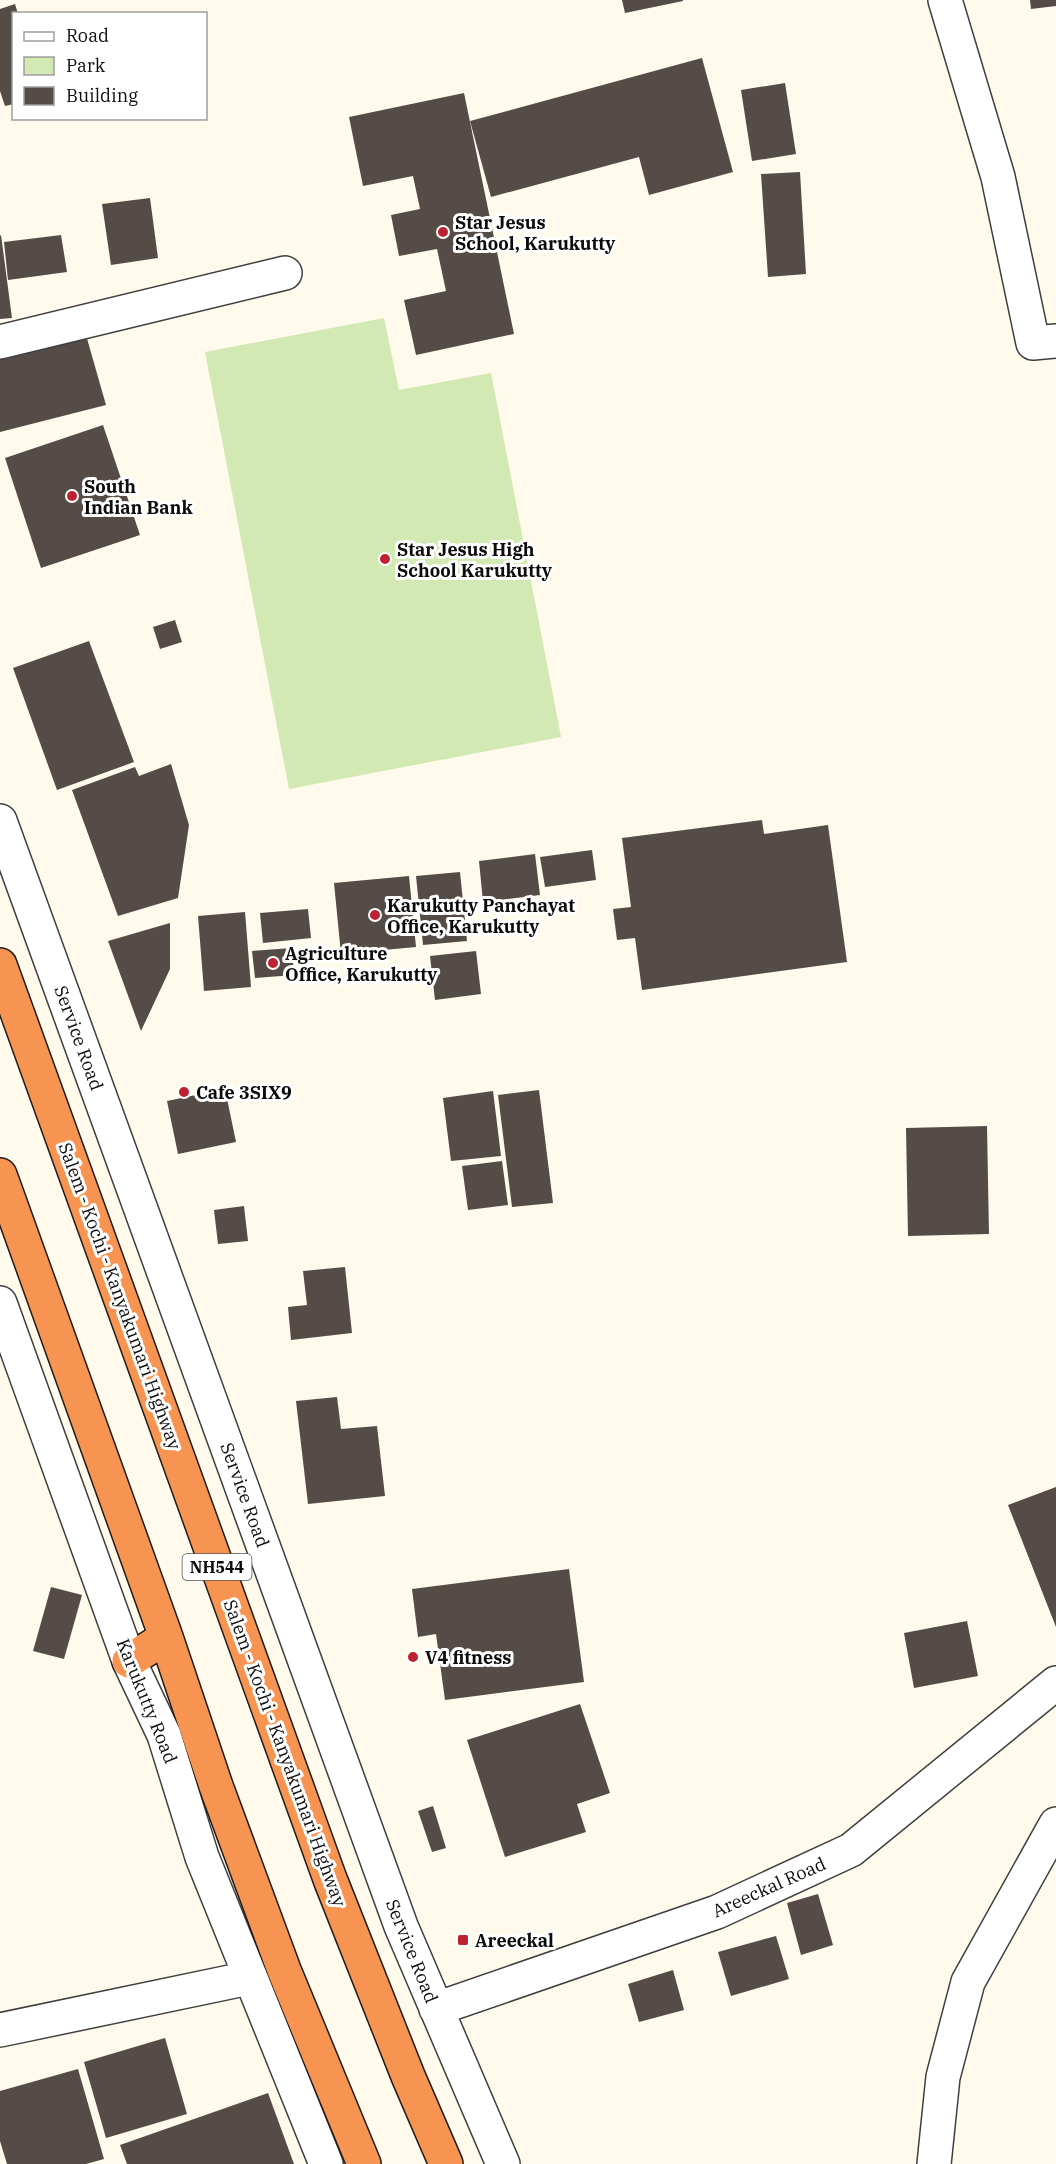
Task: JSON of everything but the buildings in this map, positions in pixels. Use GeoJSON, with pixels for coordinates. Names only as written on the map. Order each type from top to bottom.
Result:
{"type":"FeatureCollection","features":[{"type":"Feature","properties":{"kind":"highway","name":"Salem - Kochi - Kanyakumari Highway"},"geometry":{"type":"LineString","coordinates":[[0,964],[330,1880],[408,2076],[446,2164]]}},
{"type":"Feature","properties":{"kind":"highway"},"geometry":{"type":"LineString","coordinates":[[0,1175],[166,1637],[216,1786],[284,1970],[364,2164]]}},
{"type":"Feature","properties":{"kind":"highway"},"geometry":{"type":"LineString","coordinates":[[129,1661],[166,1637]]}},
{"type":"Feature","properties":{"kind":"street"},"geometry":{"type":"LineString","coordinates":[[945,0],[998,177],[1033,343],[1056,341]]}},
{"type":"Feature","properties":{"kind":"street"},"geometry":{"type":"LineString","coordinates":[[0,342],[285,273]]}},
{"type":"Feature","properties":{"kind":"street","name":"Service Road"},"geometry":{"type":"LineString","coordinates":[[0,821],[401,1926],[503,2164]]}},
{"type":"Feature","properties":{"kind":"street","name":"Karukutty Road"},"geometry":{"type":"LineString","coordinates":[[0,1303],[129,1661],[164,1735],[202,1857],[326,2164]]}},
{"type":"Feature","properties":{"kind":"street","name":"Areeckal Road"},"geometry":{"type":"LineString","coordinates":[[436,2009],[717,1912],[851,1850],[1056,1683]]}},
{"type":"Feature","properties":{"kind":"street"},"geometry":{"type":"LineString","coordinates":[[934,2164],[943,2077],[968,1982],[1056,1824]]}},
{"type":"Feature","properties":{"kind":"street"},"geometry":{"type":"LineString","coordinates":[[0,2030],[249,1978]]}},
{"type":"Feature","properties":{"kind":"green space"},"geometry":{"type":"Polygon","coordinates":[[[384,318],[399,390],[491,373],[561,737],[289,789],[205,352],[384,318]]]}},
{"type":"Feature","properties":{"kind":"place","name":"Star Jesus School, Karukutty"},"geometry":{"type":"Point","coordinates":[443,232]}},
{"type":"Feature","properties":{"kind":"place","name":"South Indian Bank"},"geometry":{"type":"Point","coordinates":[72,496]}},
{"type":"Feature","properties":{"kind":"place","name":"Star Jesus High School Karukutty"},"geometry":{"type":"Point","coordinates":[385,559]}},
{"type":"Feature","properties":{"kind":"place","name":"Karukutty Panchayat Office, Karukutty"},"geometry":{"type":"Point","coordinates":[375,915]}},
{"type":"Feature","properties":{"kind":"place","name":"Agriculture Office, Karukutty"},"geometry":{"type":"Point","coordinates":[273,963]}},
{"type":"Feature","properties":{"kind":"place","name":"Cafe 3SIX9"},"geometry":{"type":"Point","coordinates":[184,1092]}},
{"type":"Feature","properties":{"kind":"place","name":"V4 fitness"},"geometry":{"type":"Point","coordinates":[413,1657]}},
{"type":"Feature","properties":{"kind":"place","name":"Areeckal"},"geometry":{"type":"Point","coordinates":[463,1940]}}]}
